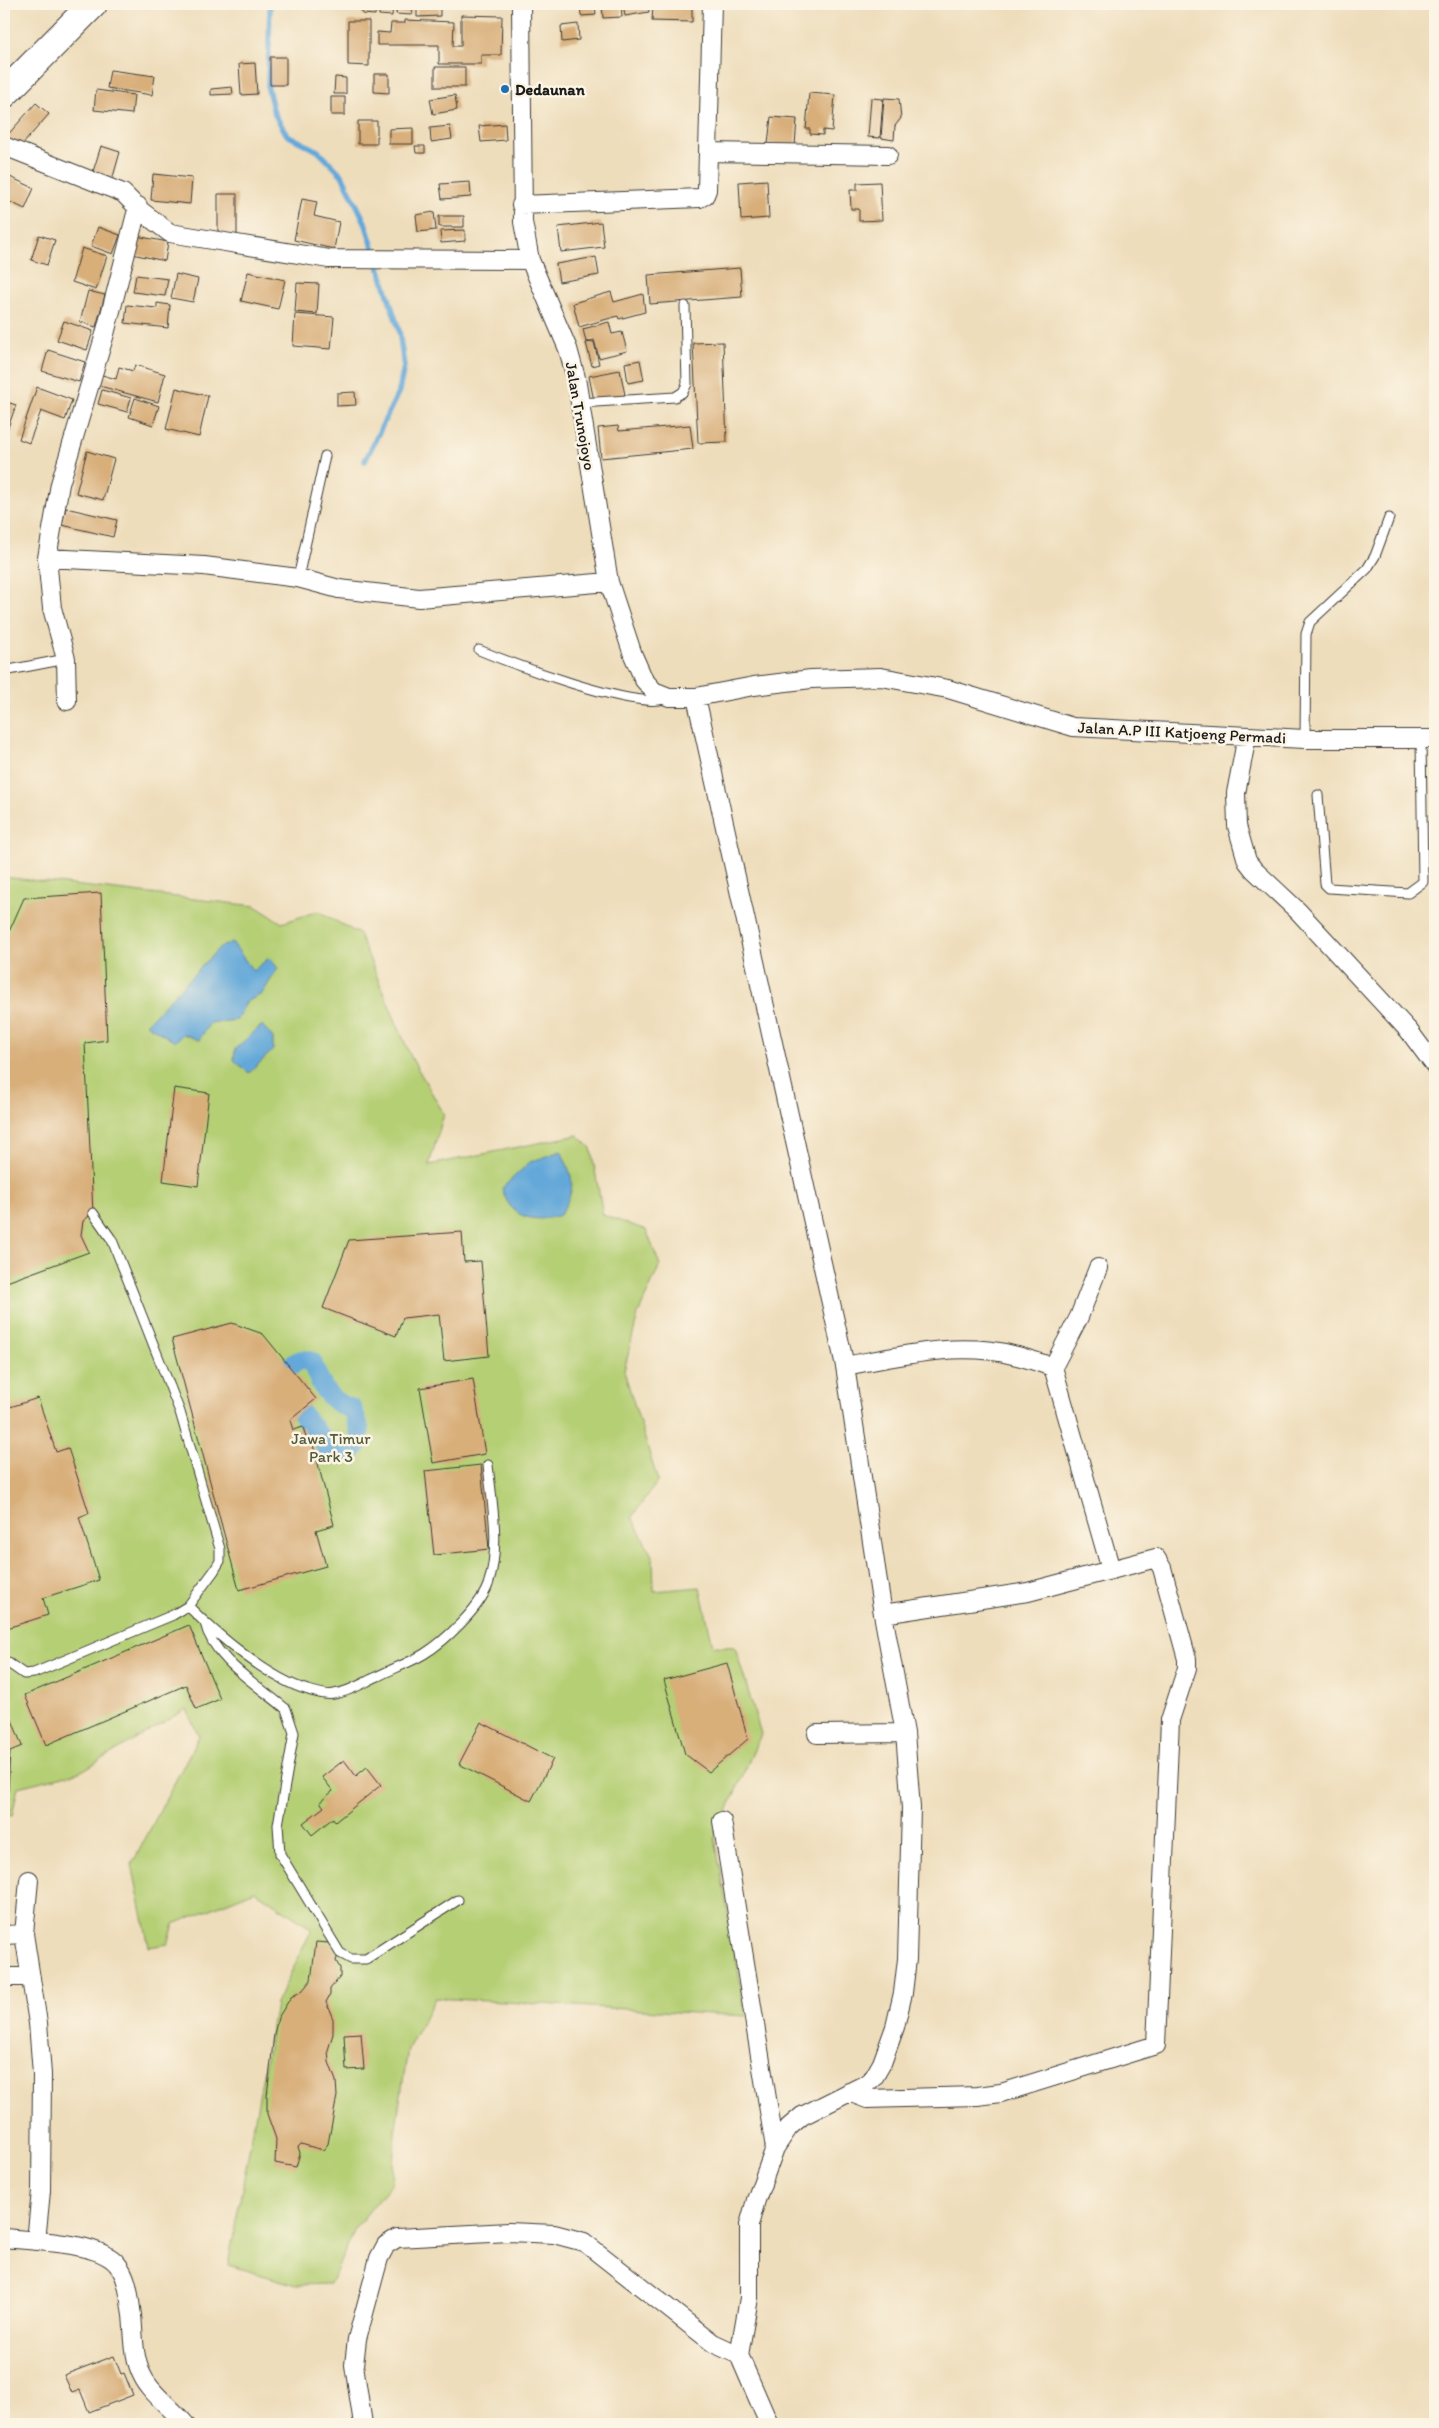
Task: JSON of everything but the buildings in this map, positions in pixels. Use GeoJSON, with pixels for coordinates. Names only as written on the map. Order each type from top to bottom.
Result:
{"type":"FeatureCollection","features":[{"type":"Feature","properties":{"kind":"main road"},"geometry":{"type":"LineString","coordinates":[[4,94],[93,4]]}},
{"type":"Feature","properties":{"kind":"street","name":"Jalan Trunojoyo"},"geometry":{"type":"LineString","coordinates":[[521,4],[521,205],[530,260],[568,349],[580,403],[609,582],[632,655],[644,680],[654,691],[669,697]]}},
{"type":"Feature","properties":{"kind":"street"},"geometry":{"type":"LineString","coordinates":[[521,205],[700,198],[706,195],[712,4]]}},
{"type":"Feature","properties":{"kind":"street"},"geometry":{"type":"LineString","coordinates":[[4,146],[123,193],[170,233],[328,259],[530,260]]}},
{"type":"Feature","properties":{"kind":"street"},"geometry":{"type":"LineString","coordinates":[[708,152],[888,155]]}},
{"type":"Feature","properties":{"kind":"street"},"geometry":{"type":"LineString","coordinates":[[67,700],[66,659],[52,608],[47,558],[60,484],[106,334],[138,206]]}},
{"type":"Feature","properties":{"kind":"street"},"geometry":{"type":"LineString","coordinates":[[47,558],[180,564],[298,578],[348,590],[419,598],[609,582]]}},
{"type":"Feature","properties":{"kind":"street","name":"Jalan A.P III Katjoeng Permadi"},"geometry":{"type":"LineString","coordinates":[[696,697],[754,686],[811,679],[881,678],[948,688],[1073,727],[1305,739],[1428,739]]}},
{"type":"Feature","properties":{"kind":"street"},"geometry":{"type":"LineString","coordinates":[[669,697],[696,697],[846,1366],[883,1614],[905,1733],[911,1808],[907,1959],[903,1993],[895,2027],[882,2063],[874,2077],[866,2084],[802,2116],[789,2127],[775,2148],[749,2225],[749,2298],[739,2355],[767,2423]]}},
{"type":"Feature","properties":{"kind":"street"},"geometry":{"type":"LineString","coordinates":[[1247,736],[1236,793],[1237,826],[1247,860],[1254,870],[1298,911],[1409,1031],[1435,1066]]}},
{"type":"Feature","properties":{"kind":"street"},"geometry":{"type":"LineString","coordinates":[[1098,1268],[1078,1317],[1053,1367],[1112,1570]]}},
{"type":"Feature","properties":{"kind":"street"},"geometry":{"type":"LineString","coordinates":[[846,1366],[904,1355],[951,1351],[983,1351],[1012,1354],[1053,1367]]}},
{"type":"Feature","properties":{"kind":"street"},"geometry":{"type":"LineString","coordinates":[[849,2092],[867,2099],[977,2096],[1000,2093],[1156,2045],[1170,1720],[1187,1668],[1187,1659],[1159,1561],[1152,1558],[1028,1592],[883,1614]]}},
{"type":"Feature","properties":{"kind":"street"},"geometry":{"type":"LineString","coordinates":[[817,1734],[905,1733]]}},
{"type":"Feature","properties":{"kind":"street"},"geometry":{"type":"LineString","coordinates":[[722,1821],[775,2148]]}},
{"type":"Feature","properties":{"kind":"street"},"geometry":{"type":"LineString","coordinates":[[29,1880],[24,1934],[42,2074],[41,2182],[36,2241]]}},
{"type":"Feature","properties":{"kind":"street"},"geometry":{"type":"LineString","coordinates":[[4,1935],[24,1934]]}},
{"type":"Feature","properties":{"kind":"street"},"geometry":{"type":"LineString","coordinates":[[4,1977],[31,1977]]}},
{"type":"Feature","properties":{"kind":"street"},"geometry":{"type":"LineString","coordinates":[[363,2424],[354,2365],[357,2339],[379,2258],[386,2245],[397,2238],[509,2232],[554,2234],[584,2242],[713,2343],[739,2355]]}},
{"type":"Feature","properties":{"kind":"street"},"geometry":{"type":"LineString","coordinates":[[4,2238],[94,2250],[109,2255],[118,2264],[128,2292],[136,2356],[142,2375],[155,2393],[184,2424]]}},
{"type":"Feature","properties":{"kind":"lane"},"geometry":{"type":"LineString","coordinates":[[580,403],[675,397],[683,392],[687,384],[685,306]]}},
{"type":"Feature","properties":{"kind":"lane"},"geometry":{"type":"LineString","coordinates":[[298,578],[325,456]]}},
{"type":"Feature","properties":{"kind":"lane"},"geometry":{"type":"LineString","coordinates":[[1305,739],[1306,634],[1310,622],[1367,569],[1375,556],[1389,518]]}},
{"type":"Feature","properties":{"kind":"lane"},"geometry":{"type":"LineString","coordinates":[[479,650],[508,662],[637,701],[659,700],[669,697]]}},
{"type":"Feature","properties":{"kind":"lane"},"geometry":{"type":"LineString","coordinates":[[4,671],[66,659]]}},
{"type":"Feature","properties":{"kind":"lane"},"geometry":{"type":"LineString","coordinates":[[1318,795],[1325,884],[1328,888],[1408,893],[1423,882],[1428,739]]}},
{"type":"Feature","properties":{"kind":"lane"},"geometry":{"type":"LineString","coordinates":[[4,1660],[24,1674],[34,1673],[131,1634],[188,1606],[220,1562],[220,1549],[180,1412],[112,1240],[94,1213]]}},
{"type":"Feature","properties":{"kind":"lane"},"geometry":{"type":"LineString","coordinates":[[188,1606],[205,1623],[246,1656],[280,1677],[307,1690],[333,1695],[353,1688],[424,1654],[453,1630],[475,1607],[487,1586],[494,1559],[488,1465]]}},
{"type":"Feature","properties":{"kind":"lane"},"geometry":{"type":"LineString","coordinates":[[205,1623],[211,1642],[220,1654],[286,1709],[292,1721],[294,1733],[278,1825],[280,1854],[340,1953],[351,1959],[366,1959],[458,1900]]}},
{"type":"Feature","properties":{"kind":"green space","name":"Jawa Timur Park 3"},"geometry":{"type":"Polygon","coordinates":[[[4,877],[255,906],[282,923],[318,911],[359,934],[411,1057],[444,1114],[429,1165],[578,1135],[591,1148],[603,1215],[646,1230],[660,1265],[638,1314],[624,1371],[658,1481],[632,1517],[653,1558],[654,1591],[700,1587],[713,1646],[735,1647],[761,1734],[715,1838],[746,2016],[435,1998],[408,2049],[395,2133],[392,2183],[356,2227],[330,2284],[296,2285],[228,2265],[276,2004],[312,1929],[255,1891],[174,1924],[168,1944],[149,1947],[132,1864],[199,1736],[186,1709],[80,1772],[18,1787],[12,1816],[4,1815],[4,877]]]}},
{"type":"Feature","properties":{"kind":"water"},"geometry":{"type":"Polygon","coordinates":[[[232,942],[253,971],[269,958],[278,968],[262,994],[246,1002],[237,1020],[210,1023],[199,1040],[183,1034],[175,1042],[146,1024],[219,948],[232,942]]]}},
{"type":"Feature","properties":{"kind":"water"},"geometry":{"type":"Polygon","coordinates":[[[262,1025],[273,1038],[273,1050],[249,1073],[234,1060],[235,1049],[262,1025]]]}},
{"type":"Feature","properties":{"kind":"water"},"geometry":{"type":"Polygon","coordinates":[[[561,1151],[569,1169],[572,1183],[569,1197],[560,1215],[541,1219],[524,1216],[517,1212],[505,1198],[502,1188],[530,1162],[561,1151]]]}},
{"type":"Feature","properties":{"kind":"waterway"},"geometry":{"type":"LineString","coordinates":[[270,4],[268,89],[274,113],[287,135],[318,151],[342,175],[365,222],[399,330],[404,366],[399,391],[365,461]]}},
{"type":"Feature","properties":{"kind":"waterway"},"geometry":{"type":"LineString","coordinates":[[290,1367],[300,1360],[312,1362],[318,1378],[330,1397],[343,1406],[352,1409],[359,1428],[359,1441],[352,1450],[344,1453],[328,1452],[324,1442],[300,1412]]}},
{"type":"Feature","properties":{"kind":"place","name":"Dedaunan"},"geometry":{"type":"Point","coordinates":[505,89]}}]}
